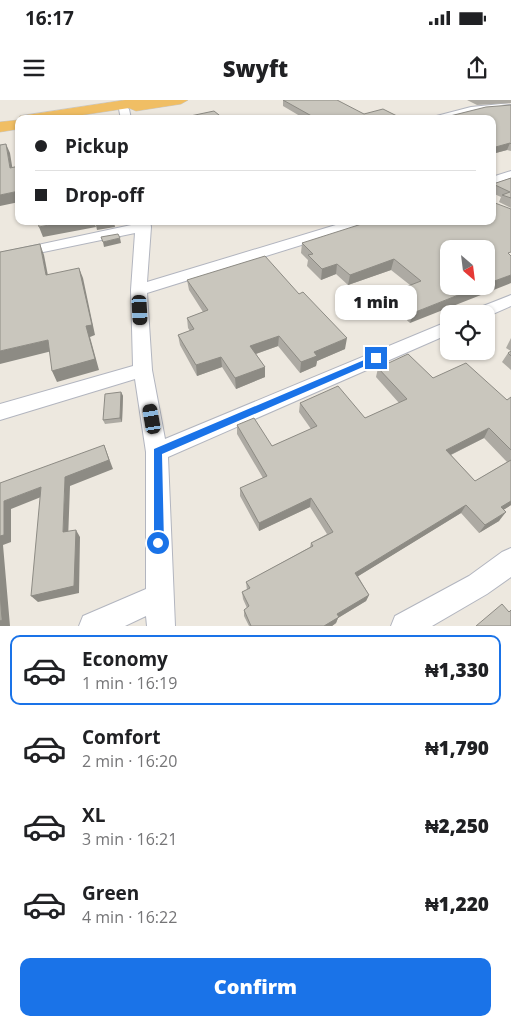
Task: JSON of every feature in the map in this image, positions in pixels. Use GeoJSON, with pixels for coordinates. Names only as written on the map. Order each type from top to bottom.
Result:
{"type":"FeatureCollection","features":[{"type":"Feature","properties":{"kind":"highway"},"geometry":{"type":"LineString","coordinates":[[52,115],[153,100]]}},
{"type":"Feature","properties":{"kind":"highway"},"geometry":{"type":"LineString","coordinates":[[112,115],[125,114],[181,100]]}},
{"type":"Feature","properties":{"kind":"highway"},"geometry":{"type":"LineString","coordinates":[[0,122],[15,120]]}},
{"type":"Feature","properties":{"kind":"highway"},"geometry":{"type":"LineString","coordinates":[[0,127],[15,125]]}},
{"type":"Feature","properties":{"kind":"street"},"geometry":{"type":"LineString","coordinates":[[447,115],[497,106],[511,108]]}},
{"type":"Feature","properties":{"kind":"street"},"geometry":{"type":"LineString","coordinates":[[496,179],[511,174]]}},
{"type":"Feature","properties":{"kind":"street"},"geometry":{"type":"LineString","coordinates":[[0,257],[139,225]]}},
{"type":"Feature","properties":{"kind":"street"},"geometry":{"type":"LineString","coordinates":[[143,225],[139,290],[143,370],[157,452],[161,626]]}},
{"type":"Feature","properties":{"kind":"street"},"geometry":{"type":"LineString","coordinates":[[139,290],[351,225]]}},
{"type":"Feature","properties":{"kind":"street"},"geometry":{"type":"LineString","coordinates":[[495,307],[511,300]]}},
{"type":"Feature","properties":{"kind":"street"},"geometry":{"type":"LineString","coordinates":[[157,452],[440,331]]}},
{"type":"Feature","properties":{"kind":"street"},"geometry":{"type":"LineString","coordinates":[[0,412],[143,370]]}},
{"type":"Feature","properties":{"kind":"street"},"geometry":{"type":"LineString","coordinates":[[405,626],[478,585],[511,561]]}},
{"type":"Feature","properties":{"kind":"street"},"geometry":{"type":"LineString","coordinates":[[93,626],[159,597]]}},
{"type":"Feature","properties":{"kind":"building"},"geometry":{"type":"Polygon","coordinates":[[[283,100],[337,100],[364,114],[383,109],[395,115],[310,115],[283,100]]]}},
{"type":"Feature","properties":{"kind":"building"},"geometry":{"type":"Polygon","coordinates":[[[511,105],[511,144],[496,147],[496,115],[454,115],[486,107],[511,105]]]}},
{"type":"Feature","properties":{"kind":"building"},"geometry":{"type":"Polygon","coordinates":[[[214,111],[219,115],[195,115],[214,111]]]}},
{"type":"Feature","properties":{"kind":"building"},"geometry":{"type":"Polygon","coordinates":[[[6,144],[10,168],[15,167],[15,192],[0,195],[0,145],[6,144]]]}},
{"type":"Feature","properties":{"kind":"building"},"geometry":{"type":"Polygon","coordinates":[[[511,178],[511,198],[502,195],[510,192],[496,185],[496,183],[511,178]]]}},
{"type":"Feature","properties":{"kind":"building"},"geometry":{"type":"Polygon","coordinates":[[[496,203],[511,209],[511,252],[508,253],[511,256],[511,275],[495,281],[495,240],[440,240],[440,295],[458,295],[413,313],[390,293],[421,281],[394,259],[350,275],[337,264],[322,269],[308,255],[313,254],[302,243],[358,225],[496,225],[496,203]]]}},
{"type":"Feature","properties":{"kind":"building"},"geometry":{"type":"Polygon","coordinates":[[[118,234],[120,238],[103,242],[101,237],[118,234]]]}},
{"type":"Feature","properties":{"kind":"building"},"geometry":{"type":"Polygon","coordinates":[[[40,244],[46,275],[79,268],[92,325],[86,326],[95,359],[52,371],[48,340],[0,351],[0,252],[40,244]]]}},
{"type":"Feature","properties":{"kind":"building"},"geometry":{"type":"Polygon","coordinates":[[[265,256],[299,294],[303,292],[347,338],[314,352],[317,356],[301,362],[279,336],[250,346],[265,367],[235,378],[221,357],[196,365],[178,335],[194,329],[187,318],[208,310],[187,280],[265,256]]]}},
{"type":"Feature","properties":{"kind":"building"},"geometry":{"type":"Polygon","coordinates":[[[408,354],[433,378],[466,363],[507,400],[511,397],[511,450],[489,428],[446,450],[475,481],[511,460],[511,501],[501,507],[506,512],[485,525],[466,505],[355,573],[369,595],[337,614],[339,617],[324,626],[251,626],[244,610],[249,606],[242,592],[250,588],[246,582],[313,546],[311,543],[333,532],[311,498],[259,523],[240,488],[267,476],[237,425],[254,418],[272,446],[317,426],[300,403],[338,386],[365,418],[407,399],[378,368],[408,354]]]}},
{"type":"Feature","properties":{"kind":"building"},"geometry":{"type":"Polygon","coordinates":[[[121,392],[120,418],[103,420],[105,394],[121,392]]]}},
{"type":"Feature","properties":{"kind":"building"},"geometry":{"type":"Polygon","coordinates":[[[104,445],[109,460],[65,477],[63,532],[76,530],[74,586],[31,596],[41,487],[4,501],[4,535],[0,536],[0,483],[104,445]]]}},
{"type":"Feature","properties":{"kind":"building"},"geometry":{"type":"Polygon","coordinates":[[[0,592],[2,620],[0,621],[0,592]]]}},
{"type":"Feature","properties":{"kind":"building"},"geometry":{"type":"Polygon","coordinates":[[[502,604],[509,612],[511,610],[511,626],[476,626],[502,604]]]}},
{"type":"Feature","properties":{"kind":"route"},"geometry":{"type":"LineString","coordinates":[[158,543],[157,452],[376,358]]}}]}
